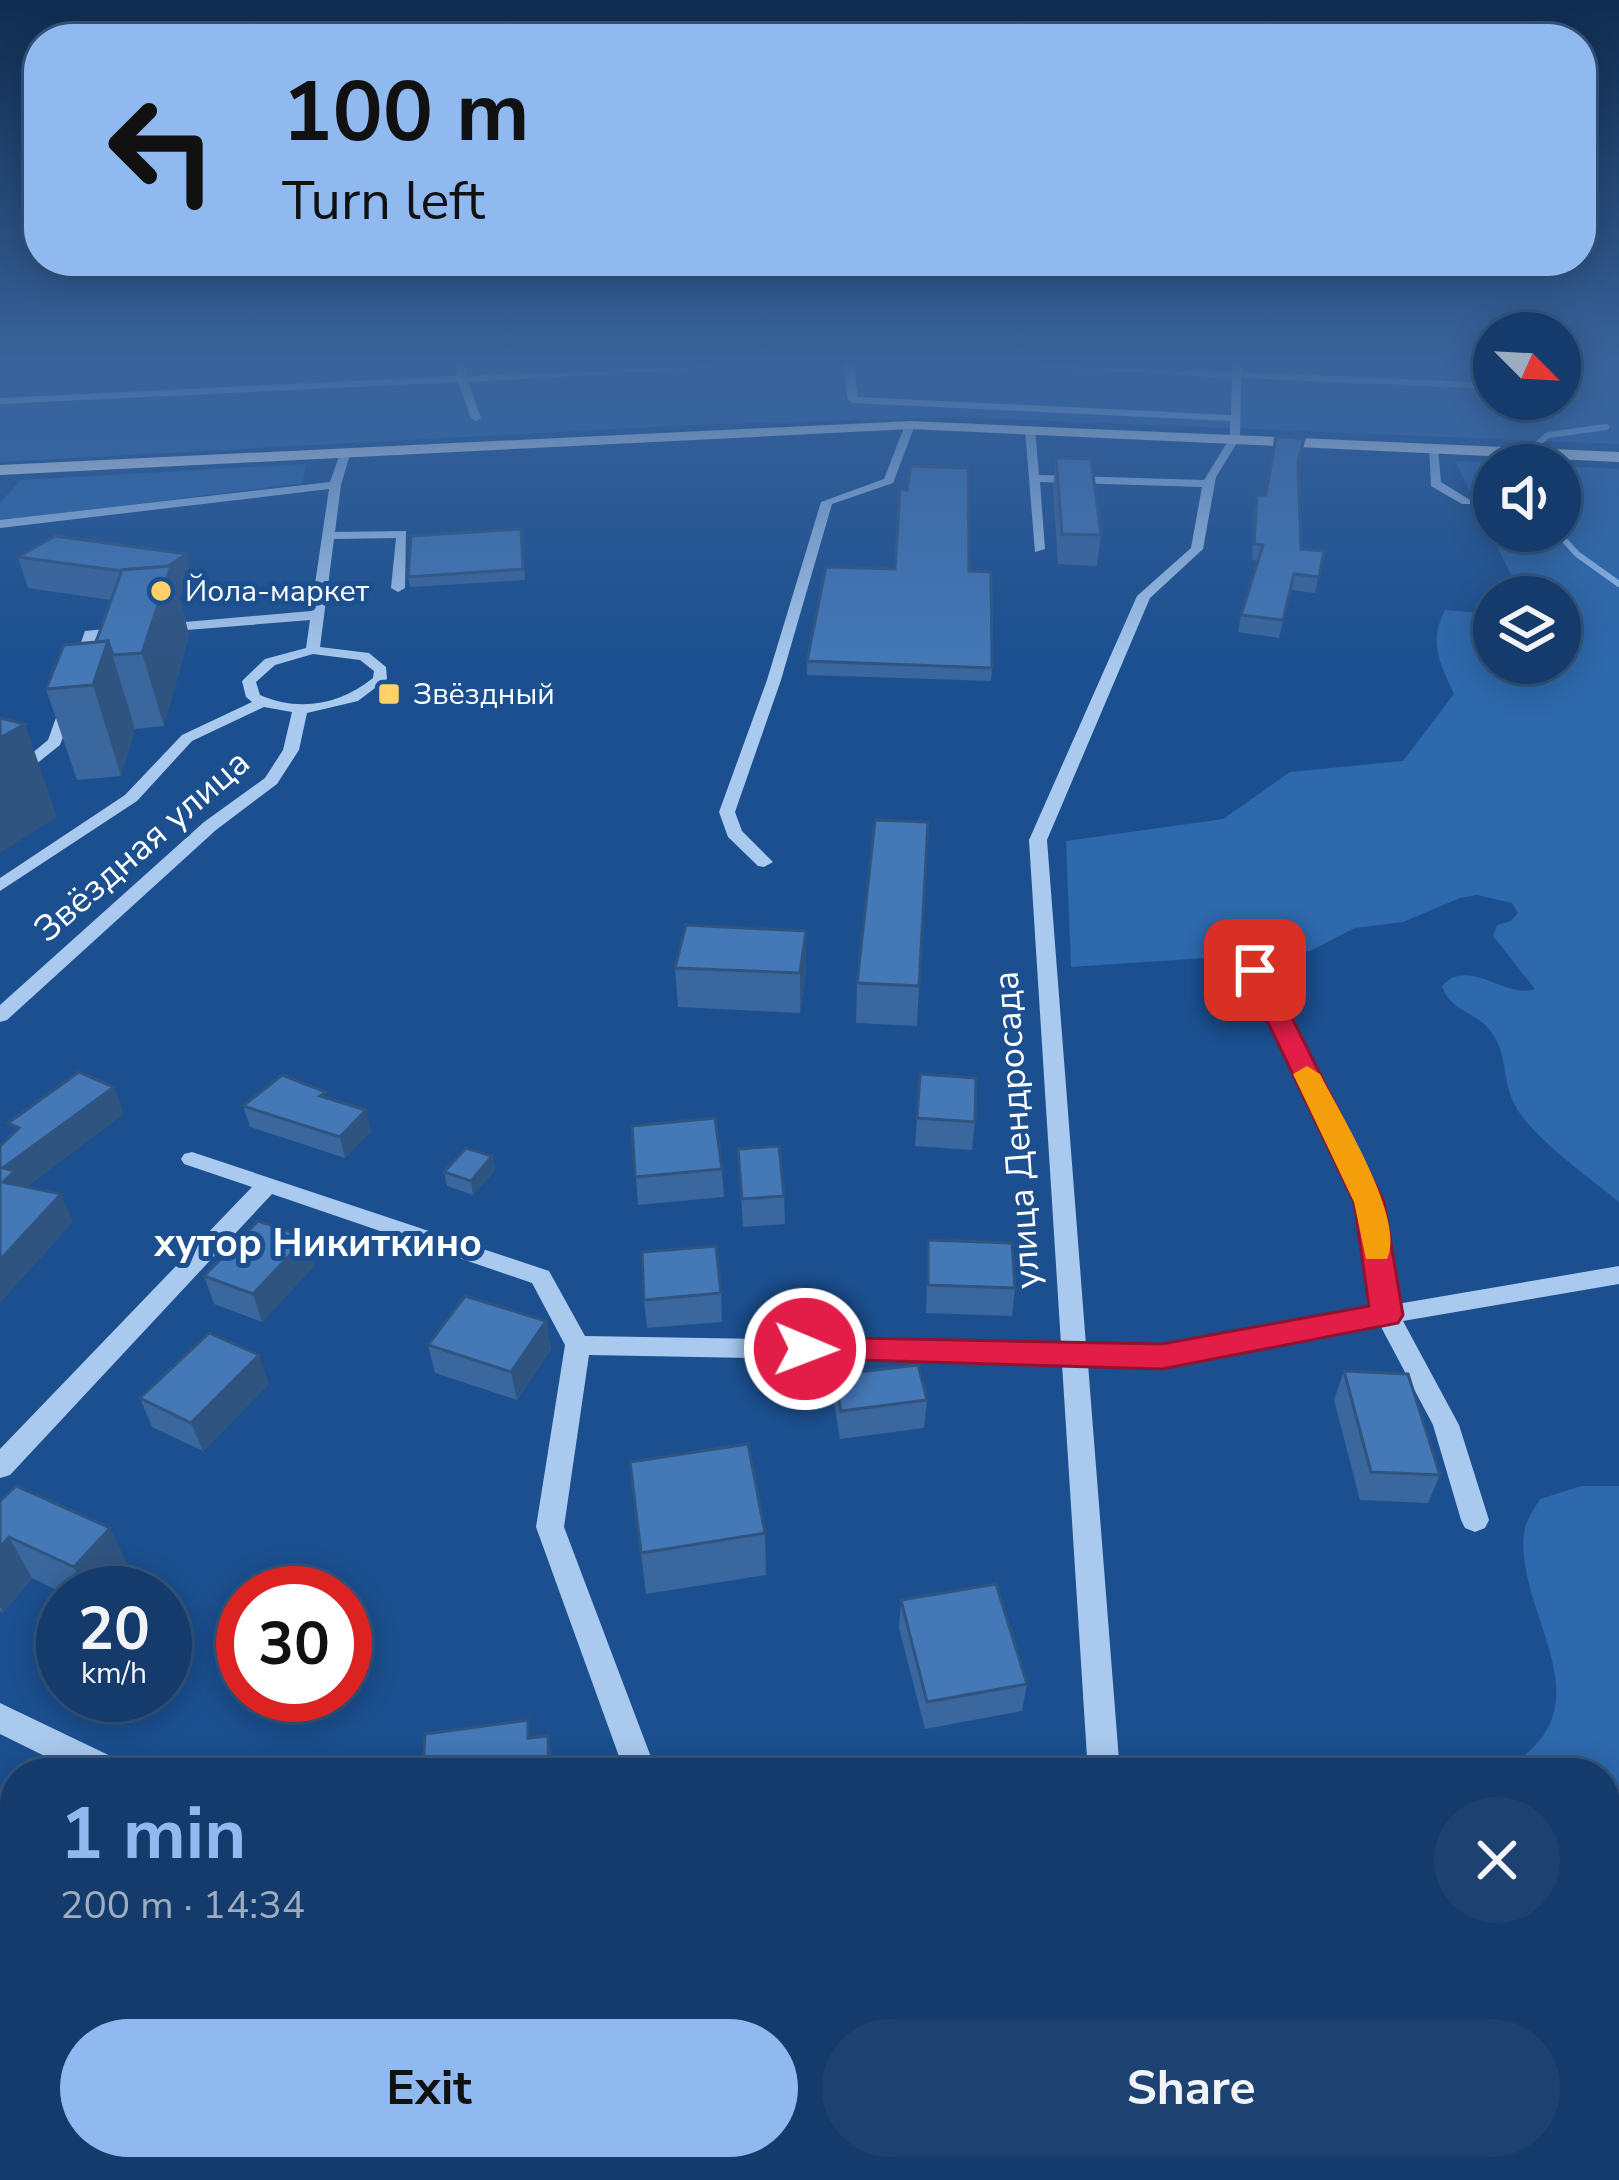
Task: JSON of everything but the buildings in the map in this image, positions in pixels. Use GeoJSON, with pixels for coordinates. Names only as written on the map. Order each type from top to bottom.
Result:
{"type":"FeatureCollection","features":[{"type":"Feature","properties":{"kind":"main road"},"geometry":{"type":"LineString","coordinates":[[0,470],[78,466]]}},
{"type":"Feature","properties":{"kind":"street"},"geometry":{"type":"LineString","coordinates":[[314,650],[341,466]]}},
{"type":"Feature","properties":{"kind":"street"},"geometry":{"type":"LineString","coordinates":[[764,862],[734,833],[727,812],[774,680],[827,502],[889,481],[895,466]]}},
{"type":"Feature","properties":{"kind":"street"},"geometry":{"type":"LineString","coordinates":[[1032,466],[1040,549]]}},
{"type":"Feature","properties":{"kind":"street"},"geometry":{"type":"LineString","coordinates":[[1210,481],[1219,466]]}},
{"type":"Feature","properties":{"kind":"street"},"geometry":{"type":"LineString","coordinates":[[1434,466],[1435,484],[1466,502]]}},
{"type":"Feature","properties":{"kind":"street"},"geometry":{"type":"LineString","coordinates":[[1132,473],[1210,481]]}},
{"type":"Feature","properties":{"kind":"street"},"geometry":{"type":"LineString","coordinates":[[1033,478],[1210,481]]}},
{"type":"Feature","properties":{"kind":"street","name":"улица Дендросада"},"geometry":{"type":"LineString","coordinates":[[1103,1758],[1039,839],[1144,596],[1197,549],[1210,481]]}},
{"type":"Feature","properties":{"kind":"street"},"geometry":{"type":"LineString","coordinates":[[0,524],[335,485]]}},
{"type":"Feature","properties":{"kind":"street"},"geometry":{"type":"LineString","coordinates":[[328,536],[402,534],[398,588]]}},
{"type":"Feature","properties":{"kind":"street"},"geometry":{"type":"LineString","coordinates":[[0,788],[56,742],[90,634],[317,615]]}},
{"type":"Feature","properties":{"kind":"street","name":"Звёздная улица"},"geometry":{"type":"LineString","coordinates":[[314,650],[364,656],[376,662],[380,679],[353,698],[301,708],[262,702],[248,688],[253,674],[270,662],[314,650]]}},
{"type":"Feature","properties":{"kind":"street"},"geometry":{"type":"LineString","coordinates":[[0,886],[131,798],[187,738],[262,702]]}},
{"type":"Feature","properties":{"kind":"street","name":"Звёздная улица"},"geometry":{"type":"LineString","coordinates":[[0,1016],[210,826],[271,781],[291,750],[301,708]]}},
{"type":"Feature","properties":{"kind":"street"},"geometry":{"type":"LineString","coordinates":[[1255,970],[1369,1202],[1387,1315],[1446,1425],[1474,1520]]}},
{"type":"Feature","properties":{"kind":"street"},"geometry":{"type":"LineString","coordinates":[[192,1159],[541,1277],[578,1345],[550,1527],[635,1758]]}},
{"type":"Feature","properties":{"kind":"street"},"geometry":{"type":"LineString","coordinates":[[0,1466],[266,1186]]}},
{"type":"Feature","properties":{"kind":"street"},"geometry":{"type":"LineString","coordinates":[[578,1345],[1162,1356],[1619,1275]]}},
{"type":"Feature","properties":{"kind":"street"},"geometry":{"type":"LineString","coordinates":[[0,1718],[81,1758]]}},
{"type":"Feature","properties":{"kind":"shaded area"},"geometry":{"type":"Polygon","coordinates":[[[305,466],[303,483],[0,521],[0,503],[21,480],[305,466]]]}},
{"type":"Feature","properties":{"kind":"shaded area"},"geometry":{"type":"Polygon","coordinates":[[[1457,466],[1473,466],[1473,498],[1457,466]]]}},
{"type":"Feature","properties":{"kind":"shaded area"},"geometry":{"type":"Polygon","coordinates":[[[1581,467],[1619,469],[1619,1202],[1530,1126],[1512,1099],[1495,1037],[1456,1006],[1442,986],[1464,975],[1512,989],[1535,989],[1493,936],[1497,925],[1518,913],[1512,903],[1477,895],[1460,898],[1403,922],[1355,928],[1310,951],[1071,967],[1066,841],[1223,819],[1290,772],[1403,761],[1454,694],[1437,643],[1445,610],[1473,612],[1473,684],[1581,684],[1581,576],[1512,576],[1500,552],[1581,552],[1581,467]]]}},
{"type":"Feature","properties":{"kind":"shaded area"},"geometry":{"type":"Polygon","coordinates":[[[1582,1486],[1619,1486],[1619,1758],[1518,1758],[1532,1749],[1551,1722],[1556,1692],[1525,1565],[1525,1529],[1540,1499],[1582,1486]]]}},
{"type":"Feature","properties":{"kind":"waterway"},"geometry":{"type":"LineString","coordinates":[[1575,552],[1619,584]]}},
{"type":"Feature","properties":{"kind":"slow traffic"},"geometry":{"type":"LineString","coordinates":[[1307,1074],[1369,1202],[1377,1251]]}},
{"type":"Feature","properties":{"kind":"place","name":"Йола-маркет"},"geometry":{"type":"Point","coordinates":[161,591]}},
{"type":"Feature","properties":{"kind":"place","name":"Звёздный"},"geometry":{"type":"Point","coordinates":[389,694]}},
{"type":"Feature","properties":{"kind":"district","name":"хутор Никиткино"},"geometry":{"type":"Point","coordinates":[318,1243]}},
{"type":"Feature","properties":{"kind":"route"},"geometry":{"type":"LineString","coordinates":[[805,1349],[1162,1356],[1387,1315],[1369,1202],[1255,970]]}}]}
